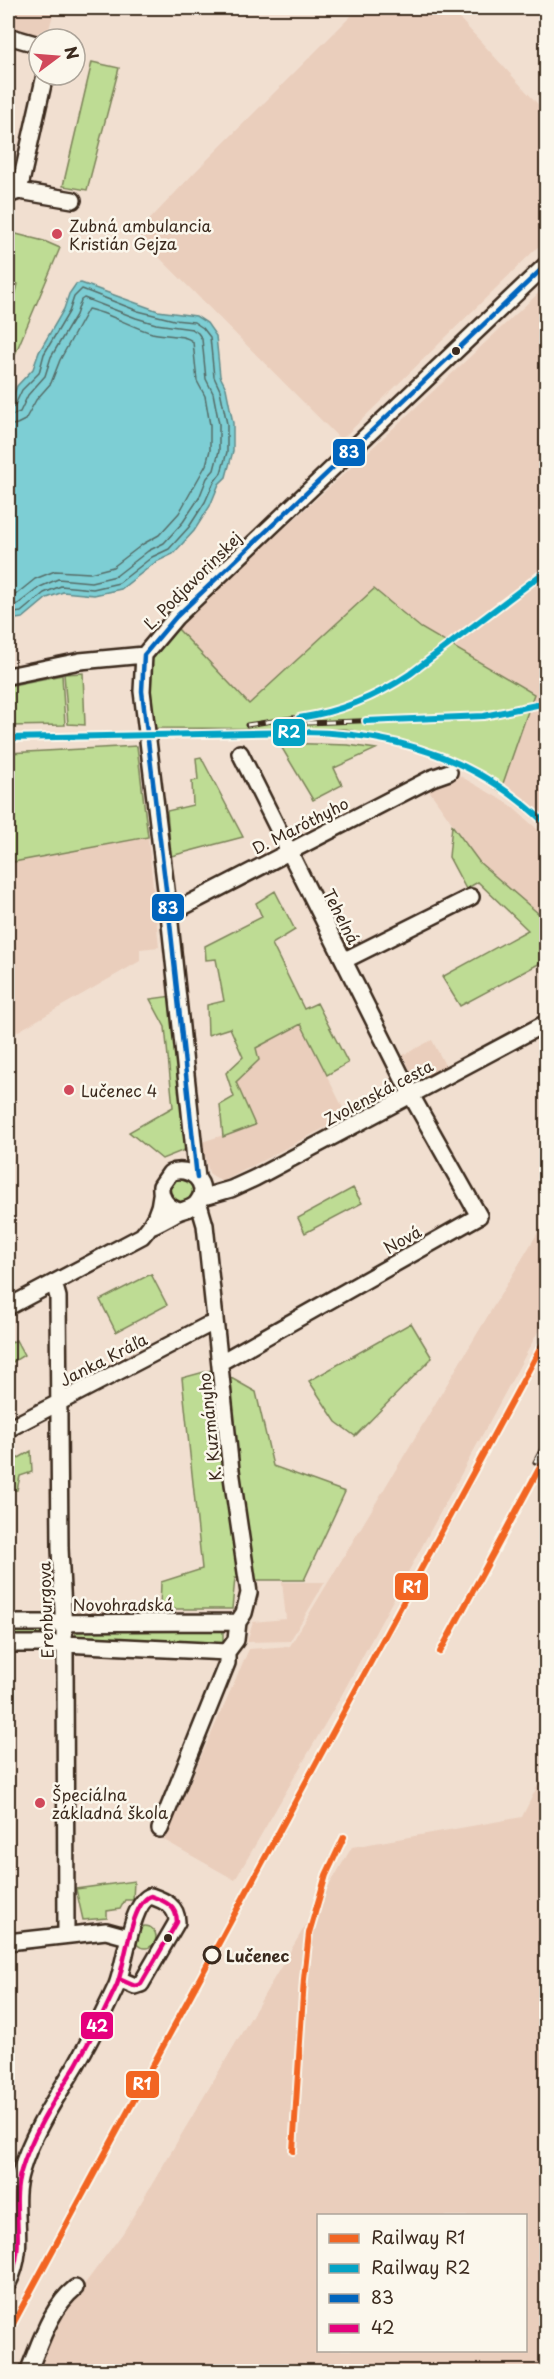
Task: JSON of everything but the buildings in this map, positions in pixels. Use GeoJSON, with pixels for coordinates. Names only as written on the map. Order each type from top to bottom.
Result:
{"type":"FeatureCollection","features":[{"type":"Feature","properties":{"kind":"street"},"geometry":{"type":"LineString","coordinates":[[8,36],[27,42]]}},
{"type":"Feature","properties":{"kind":"street"},"geometry":{"type":"LineString","coordinates":[[42,87],[13,193],[73,200]]}},
{"type":"Feature","properties":{"kind":"street","name":"Ľ. Podjavorinskej"},"geometry":{"type":"LineString","coordinates":[[193,1197],[194,1147],[169,914],[145,726],[142,691],[144,656],[176,617],[546,265]]}},
{"type":"Feature","properties":{"kind":"street"},"geometry":{"type":"LineString","coordinates":[[8,676],[80,661],[144,656]]}},
{"type":"Feature","properties":{"kind":"street","name":"Tehelná"},"geometry":{"type":"LineString","coordinates":[[240,753],[411,1095]]}},
{"type":"Feature","properties":{"kind":"street","name":"D. Maróthyho"},"geometry":{"type":"LineString","coordinates":[[169,914],[432,778],[449,772]]}},
{"type":"Feature","properties":{"kind":"street"},"geometry":{"type":"LineString","coordinates":[[345,960],[471,897]]}},
{"type":"Feature","properties":{"kind":"street","name":"Zvolenská cesta"},"geometry":{"type":"LineString","coordinates":[[8,1307],[142,1236],[151,1226],[164,1221],[193,1197],[226,1190],[255,1178],[546,1023]]}},
{"type":"Feature","properties":{"kind":"street","name":"Nová"},"geometry":{"type":"LineString","coordinates":[[221,1362],[479,1216],[411,1095]]}},
{"type":"Feature","properties":{"kind":"street"},"geometry":{"type":"LineString","coordinates":[[151,1226],[159,1209],[161,1186],[166,1177],[180,1170],[194,1147]]}},
{"type":"Feature","properties":{"kind":"street"},"geometry":{"type":"LineString","coordinates":[[180,1170],[190,1172],[193,1197],[205,1225]]}},
{"type":"Feature","properties":{"kind":"street"},"geometry":{"type":"LineString","coordinates":[[205,1225],[211,1204],[226,1190]]}},
{"type":"Feature","properties":{"kind":"street"},"geometry":{"type":"LineString","coordinates":[[161,1195],[168,1206],[193,1197]]}},
{"type":"Feature","properties":{"kind":"street","name":"K. Kuzmányho"},"geometry":{"type":"LineString","coordinates":[[160,1828],[227,1663],[227,1652],[236,1640],[238,1622],[244,1613],[249,1593],[231,1470],[205,1225]]}},
{"type":"Feature","properties":{"kind":"street","name":"Erenburgova"},"geometry":{"type":"LineString","coordinates":[[54,1284],[58,1297],[60,1402],[66,1935]]}},
{"type":"Feature","properties":{"kind":"street","name":"Janka Kráľa"},"geometry":{"type":"LineString","coordinates":[[8,1429],[206,1326],[216,1323]]}},
{"type":"Feature","properties":{"kind":"street","name":"Novohradská"},"geometry":{"type":"LineString","coordinates":[[8,1623],[238,1622]]}},
{"type":"Feature","properties":{"kind":"street"},"geometry":{"type":"LineString","coordinates":[[8,1644],[64,1644],[227,1652]]}},
{"type":"Feature","properties":{"kind":"street"},"geometry":{"type":"LineString","coordinates":[[8,2283],[18,2252],[18,2184],[21,2168],[119,1978],[128,1937],[146,1898],[154,1897],[170,1905],[175,1910],[177,1922],[141,1984],[135,1986],[119,1978]]}},
{"type":"Feature","properties":{"kind":"street"},"geometry":{"type":"LineString","coordinates":[[8,1942],[106,1931],[128,1937]]}},
{"type":"Feature","properties":{"kind":"street"},"geometry":{"type":"LineString","coordinates":[[28,2372],[51,2319],[66,2297],[75,2289]]}},
{"type":"Feature","properties":{"kind":"shaded area"},"geometry":{"type":"Polygon","coordinates":[[[8,8],[55,8],[49,27],[27,27],[27,34],[8,30],[8,8]]]}},
{"type":"Feature","properties":{"kind":"shaded area"},"geometry":{"type":"Polygon","coordinates":[[[359,8],[450,8],[546,113],[546,239],[341,440],[136,234],[359,8]]]}},
{"type":"Feature","properties":{"kind":"shaded area"},"geometry":{"type":"Polygon","coordinates":[[[546,286],[546,829],[500,792],[534,694],[421,628],[375,590],[249,704],[176,627],[546,286]]]}},
{"type":"Feature","properties":{"kind":"shaded area"},"geometry":{"type":"Polygon","coordinates":[[[453,772],[509,804],[546,837],[546,920],[480,863],[426,786],[453,772]]]}},
{"type":"Feature","properties":{"kind":"shaded area"},"geometry":{"type":"Polygon","coordinates":[[[148,837],[159,947],[140,949],[140,961],[8,1037],[8,863],[148,837]]]}},
{"type":"Feature","properties":{"kind":"shaded area"},"geometry":{"type":"Polygon","coordinates":[[[301,1024],[347,1116],[222,1182],[209,1173],[202,1142],[254,1125],[236,1082],[259,1060],[256,1048],[301,1024]]]}},
{"type":"Feature","properties":{"kind":"shaded area"},"geometry":{"type":"Polygon","coordinates":[[[432,1040],[446,1067],[416,1082],[403,1055],[432,1040]]]}},
{"type":"Feature","properties":{"kind":"shaded area"},"geometry":{"type":"Polygon","coordinates":[[[546,1219],[546,1317],[340,1698],[235,1880],[164,1840],[249,1649],[290,1646],[546,1219]]]}},
{"type":"Feature","properties":{"kind":"shaded area"},"geometry":{"type":"Polygon","coordinates":[[[282,1582],[325,1582],[290,1641],[247,1642],[253,1622],[286,1619],[282,1582]]]}},
{"type":"Feature","properties":{"kind":"shaded area"},"geometry":{"type":"Polygon","coordinates":[[[546,1769],[546,2371],[34,2372],[59,2318],[123,2233],[352,1847],[522,1817],[546,1769]]]}},
{"type":"Feature","properties":{"kind":"green space"},"geometry":{"type":"Polygon","coordinates":[[[92,62],[119,68],[87,190],[63,186],[92,62]]]}},
{"type":"Feature","properties":{"kind":"green space"},"geometry":{"type":"Polygon","coordinates":[[[8,232],[44,241],[60,248],[8,371],[8,324],[18,284],[8,281],[8,232]]]}},
{"type":"Feature","properties":{"kind":"green space"},"geometry":{"type":"Polygon","coordinates":[[[374,589],[421,628],[534,694],[500,792],[472,773],[440,756],[398,740],[346,729],[153,728],[150,689],[152,657],[176,627],[249,704],[374,589]]]}},
{"type":"Feature","properties":{"kind":"green space"},"geometry":{"type":"Polygon","coordinates":[[[83,673],[85,725],[68,724],[64,674],[83,673]]]}},
{"type":"Feature","properties":{"kind":"green space"},"geometry":{"type":"Polygon","coordinates":[[[62,675],[65,725],[8,726],[8,686],[62,675]]]}},
{"type":"Feature","properties":{"kind":"green space"},"geometry":{"type":"Polygon","coordinates":[[[279,743],[348,745],[376,749],[334,768],[342,785],[313,800],[279,743]]]}},
{"type":"Feature","properties":{"kind":"green space"},"geometry":{"type":"Polygon","coordinates":[[[137,746],[148,837],[8,863],[8,753],[137,746]]]}},
{"type":"Feature","properties":{"kind":"green space"},"geometry":{"type":"Polygon","coordinates":[[[201,757],[243,837],[171,856],[167,811],[193,805],[192,781],[198,780],[196,758],[201,757]]]}},
{"type":"Feature","properties":{"kind":"green space"},"geometry":{"type":"Polygon","coordinates":[[[452,825],[480,863],[546,920],[546,960],[460,1006],[442,977],[528,930],[478,882],[466,889],[449,857],[452,825]]]}},
{"type":"Feature","properties":{"kind":"green space"},"geometry":{"type":"Polygon","coordinates":[[[275,891],[295,930],[272,944],[304,1009],[317,1003],[348,1063],[327,1075],[301,1024],[256,1048],[259,1060],[236,1082],[255,1125],[223,1137],[220,1105],[234,1097],[226,1073],[243,1057],[230,1028],[208,1035],[207,1005],[224,1001],[216,959],[206,960],[205,946],[262,917],[256,903],[275,891]]]}},
{"type":"Feature","properties":{"kind":"green space"},"geometry":{"type":"Polygon","coordinates":[[[172,996],[187,1149],[162,1159],[129,1132],[173,1107],[165,1027],[150,999],[172,996]]]}},
{"type":"Feature","properties":{"kind":"green space"},"geometry":{"type":"Polygon","coordinates":[[[182,1177],[191,1181],[195,1190],[191,1199],[182,1203],[173,1199],[169,1190],[173,1181],[182,1177]]]}},
{"type":"Feature","properties":{"kind":"green space"},"geometry":{"type":"Polygon","coordinates":[[[353,1188],[362,1203],[305,1233],[298,1218],[353,1188]]]}},
{"type":"Feature","properties":{"kind":"green space"},"geometry":{"type":"Polygon","coordinates":[[[151,1274],[167,1305],[116,1332],[100,1300],[151,1274]]]}},
{"type":"Feature","properties":{"kind":"green space"},"geometry":{"type":"Polygon","coordinates":[[[411,1323],[432,1358],[355,1436],[336,1422],[309,1381],[411,1323]]]}},
{"type":"Feature","properties":{"kind":"green space"},"geometry":{"type":"Polygon","coordinates":[[[16,1340],[24,1355],[8,1365],[8,1345],[16,1340]]]}},
{"type":"Feature","properties":{"kind":"green space"},"geometry":{"type":"Polygon","coordinates":[[[215,1369],[256,1392],[273,1466],[345,1492],[304,1580],[235,1578],[232,1609],[160,1609],[161,1582],[202,1569],[182,1378],[215,1369]]]}},
{"type":"Feature","properties":{"kind":"green space"},"geometry":{"type":"Polygon","coordinates":[[[31,1451],[32,1472],[20,1476],[17,1490],[8,1491],[8,1464],[31,1451]]]}},
{"type":"Feature","properties":{"kind":"green space"},"geometry":{"type":"Polygon","coordinates":[[[223,1627],[223,1644],[76,1638],[75,1628],[223,1627]]]}},
{"type":"Feature","properties":{"kind":"green space"},"geometry":{"type":"Polygon","coordinates":[[[50,1628],[50,1638],[8,1638],[8,1629],[50,1628]]]}},
{"type":"Feature","properties":{"kind":"green space"},"geometry":{"type":"Polygon","coordinates":[[[134,1881],[133,1900],[125,1900],[120,1909],[107,1911],[107,1918],[83,1920],[76,1889],[134,1881]]]}},
{"type":"Feature","properties":{"kind":"green space"},"geometry":{"type":"Polygon","coordinates":[[[145,1926],[155,1933],[156,1937],[149,1947],[145,1948],[135,1941],[134,1937],[141,1927],[145,1926]]]}},
{"type":"Feature","properties":{"kind":"water"},"geometry":{"type":"Polygon","coordinates":[[[81,283],[158,311],[196,316],[207,323],[216,336],[220,376],[226,388],[233,423],[233,451],[226,477],[219,484],[210,506],[194,531],[173,554],[156,562],[121,589],[94,595],[63,592],[47,598],[23,618],[8,620],[8,409],[17,386],[33,369],[39,352],[64,309],[69,294],[76,284],[81,283]]]}},
{"type":"Feature","properties":{"kind":"railway"},"geometry":{"type":"LineString","coordinates":[[247,725],[324,713],[380,693],[410,674],[546,571]]}},
{"type":"Feature","properties":{"kind":"railway"},"geometry":{"type":"LineString","coordinates":[[307,723],[484,716],[546,703]]}},
{"type":"Feature","properties":{"kind":"railway"},"geometry":{"type":"LineString","coordinates":[[8,738],[302,732],[370,737],[433,753],[463,766],[520,801],[546,824]]}},
{"type":"Feature","properties":{"kind":"railway"},"geometry":{"type":"LineString","coordinates":[[535,1462],[546,1441]]}},
{"type":"Feature","properties":{"kind":"railway"},"geometry":{"type":"LineString","coordinates":[[440,1652],[546,1456]]}},
{"type":"Feature","properties":{"kind":"railway"},"geometry":{"type":"LineString","coordinates":[[293,2151],[309,1933],[326,1875],[344,1837]]}},
{"type":"Feature","properties":{"kind":"rail line","name":"R2"},"geometry":{"type":"LineString","coordinates":[[299,718],[343,708],[397,682],[546,571]]}},
{"type":"Feature","properties":{"kind":"rail line","name":"R2"},"geometry":{"type":"LineString","coordinates":[[366,721],[484,716],[546,703]]}},
{"type":"Feature","properties":{"kind":"rail line","name":"R2"},"geometry":{"type":"LineString","coordinates":[[8,738],[302,732],[370,737],[433,753],[463,766],[520,801],[546,824]]}},
{"type":"Feature","properties":{"kind":"rail line","name":"R1"},"geometry":{"type":"LineString","coordinates":[[8,2333],[546,1338]]}},
{"type":"Feature","properties":{"kind":"rail line","name":"R1"},"geometry":{"type":"LineString","coordinates":[[440,1652],[546,1456]]}},
{"type":"Feature","properties":{"kind":"rail line","name":"R1"},"geometry":{"type":"LineString","coordinates":[[293,2151],[309,1933],[326,1875],[344,1837]]}},
{"type":"Feature","properties":{"kind":"transit line","name":"83"},"geometry":{"type":"LineString","coordinates":[[197,1178],[169,914],[142,691],[144,655],[176,617],[546,265]]}},
{"type":"Feature","properties":{"kind":"transit line","name":"42"},"geometry":{"type":"LineString","coordinates":[[8,2283],[17,2255],[18,2185],[26,2157],[38,2129],[81,2056],[116,1987],[138,1910],[151,1896],[165,1902],[175,1912],[177,1922],[141,1984],[135,1986],[119,1979]]}},
{"type":"Feature","properties":{"kind":"place","name":"Zubná ambulancia Kristián Gejza"},"geometry":{"type":"Point","coordinates":[57,234]}},
{"type":"Feature","properties":{"kind":"place","name":"Lučenec 4"},"geometry":{"type":"Point","coordinates":[69,1090]}},
{"type":"Feature","properties":{"kind":"place","name":"Špeciálna základná škola"},"geometry":{"type":"Point","coordinates":[40,1803]}},
{"type":"Feature","properties":{"kind":"place","name":"Lučenec"},"geometry":{"type":"Point","coordinates":[212,1955]}}]}
